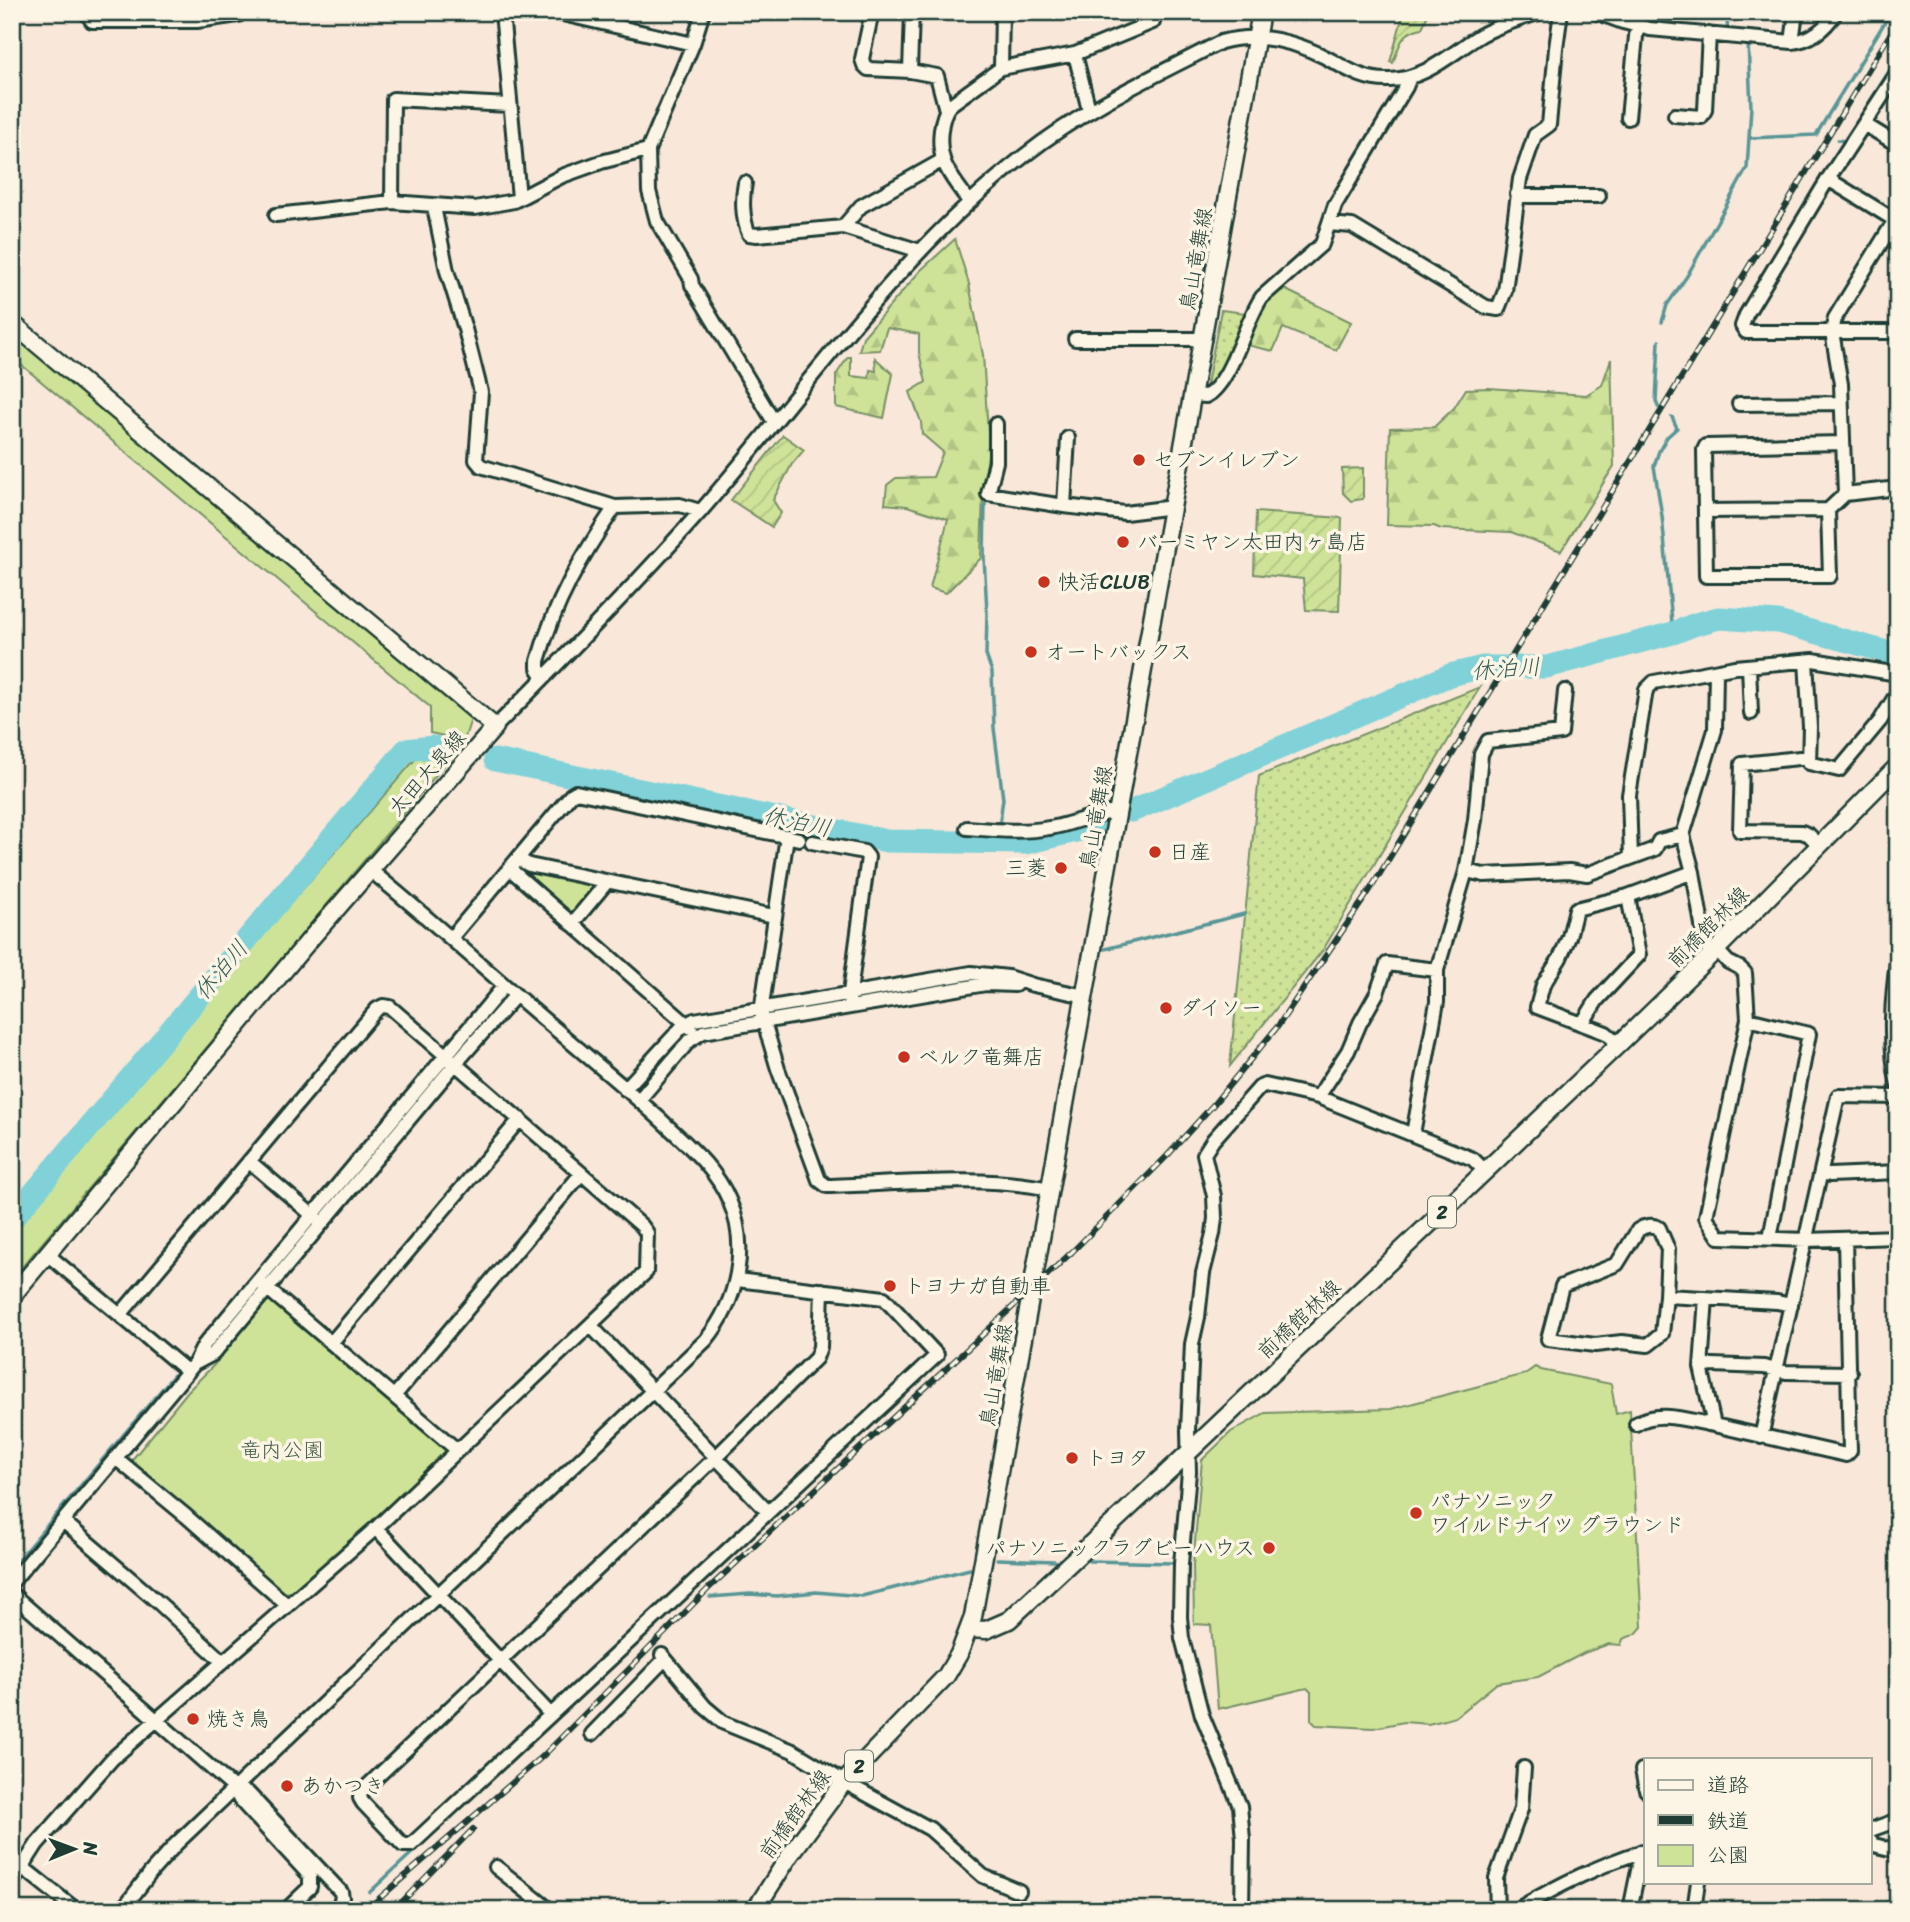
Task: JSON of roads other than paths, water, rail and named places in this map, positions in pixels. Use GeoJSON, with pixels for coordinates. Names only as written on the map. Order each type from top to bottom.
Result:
{"type":"FeatureCollection","features":[{"type":"Feature","properties":{"kind":"main road","name":"鳥山竜舞線"},"geometry":{"type":"LineString","coordinates":[[969,1629],[976,1603],[1051,1189],[1261,12]]}},
{"type":"Feature","properties":{"kind":"main road","name":"太田大泉線"},"geometry":{"type":"LineString","coordinates":[[12,323],[495,727],[370,870],[12,1296]]}},
{"type":"Feature","properties":{"kind":"main road","name":"前橋館林線"},"geometry":{"type":"LineString","coordinates":[[755,1910],[844,1782],[946,1676],[969,1629],[986,1630],[1009,1620],[1619,1044],[1898,766]]}},
{"type":"Feature","properties":{"kind":"street"},"geometry":{"type":"LineString","coordinates":[[86,12],[92,21],[181,17],[197,21],[238,15]]}},
{"type":"Feature","properties":{"kind":"street"},"geometry":{"type":"LineString","coordinates":[[502,12],[519,198]]}},
{"type":"Feature","properties":{"kind":"street"},"geometry":{"type":"LineString","coordinates":[[554,12],[693,44]]}},
{"type":"Feature","properties":{"kind":"street"},"geometry":{"type":"LineString","coordinates":[[704,12],[648,150],[649,191],[657,221],[774,422]]}},
{"type":"Feature","properties":{"kind":"street"},"geometry":{"type":"LineString","coordinates":[[872,12],[862,59],[864,65],[868,69],[910,71],[937,76],[946,110],[941,144],[943,160],[969,202]]}},
{"type":"Feature","properties":{"kind":"street"},"geometry":{"type":"LineString","coordinates":[[910,71],[912,12]]}},
{"type":"Feature","properties":{"kind":"street"},"geometry":{"type":"LineString","coordinates":[[1001,68],[1002,12]]}},
{"type":"Feature","properties":{"kind":"street"},"geometry":{"type":"LineString","coordinates":[[946,110],[1001,68],[1074,54],[1153,22],[1153,12]]}},
{"type":"Feature","properties":{"kind":"street"},"geometry":{"type":"LineString","coordinates":[[495,727],[620,600],[700,511],[920,251],[969,202],[1024,156],[1089,110],[1221,42],[1240,37],[1258,37],[1291,44],[1367,78],[1387,80],[1410,77],[1435,67],[1482,34],[1541,12]]}},
{"type":"Feature","properties":{"kind":"street"},"geometry":{"type":"LineString","coordinates":[[1329,224],[1352,226],[1493,310],[1498,309],[1505,291],[1517,194],[1524,166],[1535,135],[1549,125],[1561,12]]}},
{"type":"Feature","properties":{"kind":"street"},"geometry":{"type":"LineString","coordinates":[[1596,12],[1623,17],[1637,26],[1792,42],[1814,36],[1828,25],[1836,12]]}},
{"type":"Feature","properties":{"kind":"street"},"geometry":{"type":"LineString","coordinates":[[1792,42],[1796,12]]}},
{"type":"Feature","properties":{"kind":"street"},"geometry":{"type":"LineString","coordinates":[[1628,118],[1637,26]]}},
{"type":"Feature","properties":{"kind":"street"},"geometry":{"type":"LineString","coordinates":[[1675,116],[1701,117],[1705,110],[1709,34]]}},
{"type":"Feature","properties":{"kind":"street"},"geometry":{"type":"LineString","coordinates":[[1074,54],[1089,110]]}},
{"type":"Feature","properties":{"kind":"street"},"geometry":{"type":"LineString","coordinates":[[1898,72],[1828,179],[1746,314],[1742,326],[1742,330],[1746,332],[1898,332]]}},
{"type":"Feature","properties":{"kind":"street"},"geometry":{"type":"LineString","coordinates":[[1194,395],[1206,396],[1214,391],[1241,346],[1256,305],[1322,244],[1335,205],[1410,77]]}},
{"type":"Feature","properties":{"kind":"street"},"geometry":{"type":"LineString","coordinates":[[392,202],[393,99],[509,105]]}},
{"type":"Feature","properties":{"kind":"street"},"geometry":{"type":"LineString","coordinates":[[1864,124],[1898,145]]}},
{"type":"Feature","properties":{"kind":"street"},"geometry":{"type":"LineString","coordinates":[[276,215],[392,202],[475,208],[519,198],[562,176],[614,158],[648,150]]}},
{"type":"Feature","properties":{"kind":"street"},"geometry":{"type":"LineString","coordinates":[[843,227],[861,206],[943,160]]}},
{"type":"Feature","properties":{"kind":"street"},"geometry":{"type":"LineString","coordinates":[[1828,179],[1896,221],[1835,318],[1832,332],[1841,384],[1845,494]]}},
{"type":"Feature","properties":{"kind":"street"},"geometry":{"type":"LineString","coordinates":[[745,183],[743,195],[749,234],[843,227],[920,251]]}},
{"type":"Feature","properties":{"kind":"street"},"geometry":{"type":"LineString","coordinates":[[1517,194],[1599,196]]}},
{"type":"Feature","properties":{"kind":"street"},"geometry":{"type":"LineString","coordinates":[[434,207],[447,271],[481,392],[476,460],[481,466],[615,507],[680,505],[700,511]]}},
{"type":"Feature","properties":{"kind":"street"},"geometry":{"type":"LineString","coordinates":[[1075,339],[1204,339]]}},
{"type":"Feature","properties":{"kind":"street"},"geometry":{"type":"LineString","coordinates":[[1739,404],[1841,403]]}},
{"type":"Feature","properties":{"kind":"street"},"geometry":{"type":"LineString","coordinates":[[996,425],[996,462],[988,494],[1125,513],[1173,507]]}},
{"type":"Feature","properties":{"kind":"street"},"geometry":{"type":"LineString","coordinates":[[1064,506],[1068,438]]}},
{"type":"Feature","properties":{"kind":"street"},"geometry":{"type":"LineString","coordinates":[[1828,510],[1830,576],[1706,576],[1706,446],[1842,443]]}},
{"type":"Feature","properties":{"kind":"street"},"geometry":{"type":"LineString","coordinates":[[1704,511],[1828,510],[1845,494],[1898,488]]}},
{"type":"Feature","properties":{"kind":"street"},"geometry":{"type":"LineString","coordinates":[[544,677],[538,668],[538,661],[561,599],[580,558],[615,507]]}},
{"type":"Feature","properties":{"kind":"street"},"geometry":{"type":"LineString","coordinates":[[1806,661],[1809,763],[1839,770],[1880,721],[1898,692]]}},
{"type":"Feature","properties":{"kind":"street"},"geometry":{"type":"LineString","coordinates":[[1631,858],[1629,795],[1646,690],[1654,682],[1749,666],[1806,661],[1898,674]]}},
{"type":"Feature","properties":{"kind":"street"},"geometry":{"type":"LineString","coordinates":[[1749,666],[1751,713]]}},
{"type":"Feature","properties":{"kind":"street"},"geometry":{"type":"LineString","coordinates":[[1716,672],[1715,730],[1683,835],[1693,872],[1705,943],[1745,973],[1748,1019],[1706,1217],[1719,1237],[1807,1240],[1898,1237]]}},
{"type":"Feature","properties":{"kind":"street"},"geometry":{"type":"LineString","coordinates":[[1413,1134],[1437,1002],[1437,970],[1466,871],[1478,798],[1481,754],[1488,741],[1561,733],[1565,691]]}},
{"type":"Feature","properties":{"kind":"street"},"geometry":{"type":"LineString","coordinates":[[1809,757],[1742,764],[1740,831],[1802,832],[1819,845]]}},
{"type":"Feature","properties":{"kind":"street"},"geometry":{"type":"LineString","coordinates":[[451,938],[570,794],[576,792],[793,837],[774,916],[762,1015],[822,1184],[1018,1184],[1051,1189]]}},
{"type":"Feature","properties":{"kind":"street"},"geometry":{"type":"LineString","coordinates":[[967,828],[1027,831],[1066,826],[1106,812],[1118,813]]}},
{"type":"Feature","properties":{"kind":"street"},"geometry":{"type":"LineString","coordinates":[[1466,871],[1484,875],[1570,871],[1587,874],[1655,849],[1660,841],[1683,835]]}},
{"type":"Feature","properties":{"kind":"street"},"geometry":{"type":"LineString","coordinates":[[812,842],[864,852],[868,857],[849,1007]]}},
{"type":"Feature","properties":{"kind":"street"},"geometry":{"type":"LineString","coordinates":[[514,864],[774,916]]}},
{"type":"Feature","properties":{"kind":"street"},"geometry":{"type":"LineString","coordinates":[[514,864],[572,924],[687,1023],[696,1035]]}},
{"type":"Feature","properties":{"kind":"street"},"geometry":{"type":"LineString","coordinates":[[122,1910],[163,1858],[234,1788],[654,1392],[715,1329],[725,1312],[737,1280],[739,1248],[731,1203],[722,1185],[701,1158],[639,1100],[370,870]]}},
{"type":"Feature","properties":{"kind":"street"},"geometry":{"type":"LineString","coordinates":[[1619,1044],[1606,1033],[1537,1007],[1543,985],[1560,958],[1576,909],[1628,896],[1693,872]]}},
{"type":"Feature","properties":{"kind":"street"},"geometry":{"type":"LineString","coordinates":[[572,924],[607,882]]}},
{"type":"Feature","properties":{"kind":"street"},"geometry":{"type":"LineString","coordinates":[[1582,1024],[1597,1000],[1639,955],[1628,896]]}},
{"type":"Feature","properties":{"kind":"street"},"geometry":{"type":"LineString","coordinates":[[1898,954],[1892,1003],[1892,1033],[1898,1085]]}},
{"type":"Feature","properties":{"kind":"street"},"geometry":{"type":"LineString","coordinates":[[1318,1097],[1348,1051],[1377,993],[1387,964],[1437,970]]}},
{"type":"Feature","properties":{"kind":"street"},"geometry":{"type":"LineString","coordinates":[[639,1100],[696,1035],[849,993],[971,973],[1002,976],[1085,996]]}},
{"type":"Feature","properties":{"kind":"street"},"geometry":{"type":"LineString","coordinates":[[625,1088],[687,1023],[849,1007],[986,984],[1033,985]]}},
{"type":"Feature","properties":{"kind":"street"},"geometry":{"type":"LineString","coordinates":[[12,1582],[191,1368],[204,1345],[504,986]]}},
{"type":"Feature","properties":{"kind":"street"},"geometry":{"type":"LineString","coordinates":[[191,1368],[213,1354],[516,995]]}},
{"type":"Feature","properties":{"kind":"street"},"geometry":{"type":"LineString","coordinates":[[12,1884],[17,1863],[112,1759],[376,1528],[646,1272],[647,1233],[446,1054],[390,1007],[383,1006],[377,1009],[120,1315]]}},
{"type":"Feature","properties":{"kind":"street"},"geometry":{"type":"LineString","coordinates":[[1748,1019],[1809,1034],[1770,1238]]}},
{"type":"Feature","properties":{"kind":"street"},"geometry":{"type":"LineString","coordinates":[[1242,1910],[1243,1839],[1240,1806],[1202,1715],[1182,1638],[1181,1564],[1189,1472],[1192,1344],[1215,1217],[1214,1196],[1204,1159],[1205,1151],[1260,1087],[1265,1085],[1318,1097],[1413,1134],[1473,1159],[1485,1171]]}},
{"type":"Feature","properties":{"kind":"street"},"geometry":{"type":"LineString","coordinates":[[1761,1437],[1838,1096],[1898,1097]]}},
{"type":"Feature","properties":{"kind":"street"},"geometry":{"type":"LineString","coordinates":[[331,1343],[520,1119]]}},
{"type":"Feature","properties":{"kind":"street"},"geometry":{"type":"LineString","coordinates":[[248,1161],[323,1224]]}},
{"type":"Feature","properties":{"kind":"street"},"geometry":{"type":"LineString","coordinates":[[1821,1173],[1830,1175],[1898,1172]]}},
{"type":"Feature","properties":{"kind":"street"},"geometry":{"type":"LineString","coordinates":[[395,1395],[581,1174]]}},
{"type":"Feature","properties":{"kind":"street"},"geometry":{"type":"LineString","coordinates":[[1643,1227],[1659,1228],[1667,1243],[1666,1296],[1662,1334],[1648,1345],[1622,1342],[1595,1345],[1548,1339],[1562,1286],[1617,1264],[1638,1230],[1643,1227]]}},
{"type":"Feature","properties":{"kind":"street"},"geometry":{"type":"LineString","coordinates":[[1636,1424],[1645,1418],[1660,1417],[1714,1424],[1846,1455],[1850,1451],[1850,1373],[1845,1239]]}},
{"type":"Feature","properties":{"kind":"street"},"geometry":{"type":"LineString","coordinates":[[47,1254],[120,1315],[191,1368]]}},
{"type":"Feature","properties":{"kind":"street"},"geometry":{"type":"LineString","coordinates":[[258,1280],[457,1450]]}},
{"type":"Feature","properties":{"kind":"street"},"geometry":{"type":"LineString","coordinates":[[737,1280],[822,1290],[884,1298],[937,1355],[411,1844],[403,1845],[363,1803],[360,1795],[363,1789],[716,1457],[817,1358],[820,1347],[822,1290]]}},
{"type":"Feature","properties":{"kind":"street"},"geometry":{"type":"LineString","coordinates":[[1666,1296],[1791,1305]]}},
{"type":"Feature","properties":{"kind":"street"},"geometry":{"type":"LineString","coordinates":[[1706,1298],[1701,1367],[1714,1424]]}},
{"type":"Feature","properties":{"kind":"street"},"geometry":{"type":"LineString","coordinates":[[591,1326],[768,1512]]}},
{"type":"Feature","properties":{"kind":"street"},"geometry":{"type":"LineString","coordinates":[[1701,1367],[1764,1367],[1777,1371],[1850,1373]]}},
{"type":"Feature","properties":{"kind":"street"},"geometry":{"type":"LineString","coordinates":[[117,1459],[196,1524],[287,1605]]}},
{"type":"Feature","properties":{"kind":"street"},"geometry":{"type":"LineString","coordinates":[[64,1522],[222,1661]]}},
{"type":"Feature","properties":{"kind":"street"},"geometry":{"type":"LineString","coordinates":[[376,1528],[550,1714]]}},
{"type":"Feature","properties":{"kind":"street"},"geometry":{"type":"LineString","coordinates":[[12,1594],[234,1788],[240,1800],[310,1876],[310,1887],[286,1910]]}},
{"type":"Feature","properties":{"kind":"street"},"geometry":{"type":"LineString","coordinates":[[592,1734],[663,1657],[705,1707],[724,1723],[793,1751],[930,1829],[983,1876],[1019,1891]]}},
{"type":"Feature","properties":{"kind":"street"},"geometry":{"type":"LineString","coordinates":[[1497,1910],[1496,1878],[1521,1809],[1524,1768]]}},
{"type":"Feature","properties":{"kind":"street"},"geometry":{"type":"LineString","coordinates":[[1642,1770],[1644,1780]]}},
{"type":"Feature","properties":{"kind":"street"},"geometry":{"type":"LineString","coordinates":[[234,1788],[248,1793],[341,1892],[342,1898],[337,1910]]}},
{"type":"Feature","properties":{"kind":"street"},"geometry":{"type":"LineString","coordinates":[[1871,1830],[1898,1820]]}},
{"type":"Feature","properties":{"kind":"street"},"geometry":{"type":"LineString","coordinates":[[1871,1841],[1898,1851]]}},
{"type":"Feature","properties":{"kind":"street"},"geometry":{"type":"LineString","coordinates":[[1516,1910],[1592,1869],[1644,1851]]}},
{"type":"Feature","properties":{"kind":"street"},"geometry":{"type":"LineString","coordinates":[[1630,1910],[1644,1851]]}},
{"type":"Feature","properties":{"kind":"street"},"geometry":{"type":"LineString","coordinates":[[17,1863],[76,1910]]}},
{"type":"Feature","properties":{"kind":"street"},"geometry":{"type":"LineString","coordinates":[[496,1867],[550,1910]]}},
{"type":"Feature","properties":{"kind":"street"},"geometry":{"type":"LineString","coordinates":[[1693,1910],[1698,1884]]}},
{"type":"Feature","properties":{"kind":"waterway"},"geometry":{"type":"LineString","coordinates":[[1727,32],[1728,12]]}},
{"type":"Feature","properties":{"kind":"waterway"},"geometry":{"type":"LineString","coordinates":[[1750,138],[1816,135],[1891,12]]}},
{"type":"Feature","properties":{"kind":"waterway"},"geometry":{"type":"LineString","coordinates":[[1662,322],[1667,305],[1687,276],[1747,168],[1751,107],[1748,43]]}},
{"type":"Feature","properties":{"kind":"waterway"},"geometry":{"type":"LineString","coordinates":[[1838,140],[1845,141],[1895,62]]}},
{"type":"Feature","properties":{"kind":"waterway"},"geometry":{"type":"LineString","coordinates":[[1658,407],[1659,341]]}},
{"type":"Feature","properties":{"kind":"waterway"},"geometry":{"type":"LineString","coordinates":[[1672,417],[1677,428],[1667,437],[1654,466],[1662,516],[1673,633]]}},
{"type":"Feature","properties":{"kind":"waterway"},"geometry":{"type":"LineString","coordinates":[[985,504],[986,655],[992,672],[994,728],[1003,799],[999,827]]}},
{"type":"Feature","properties":{"kind":"waterway","name":"休泊川"},"geometry":{"type":"LineString","coordinates":[[1132,811],[1450,675],[1483,667],[1547,667],[1719,618],[1778,622],[1898,655]]}},
{"type":"Feature","properties":{"kind":"waterway","name":"休泊川"},"geometry":{"type":"LineString","coordinates":[[12,1219],[406,750],[433,747],[443,749]]}},
{"type":"Feature","properties":{"kind":"waterway","name":"休泊川"},"geometry":{"type":"LineString","coordinates":[[495,760],[887,841],[1025,843],[1101,825]]}},
{"type":"Feature","properties":{"kind":"waterway"},"geometry":{"type":"LineString","coordinates":[[1105,949],[1244,914]]}},
{"type":"Feature","properties":{"kind":"waterway"},"geometry":{"type":"LineString","coordinates":[[458,1051],[492,1012]]}},
{"type":"Feature","properties":{"kind":"waterway"},"geometry":{"type":"LineString","coordinates":[[705,1025],[740,1018]]}},
{"type":"Feature","properties":{"kind":"waterway"},"geometry":{"type":"LineString","coordinates":[[647,1077],[680,1039]]}},
{"type":"Feature","properties":{"kind":"waterway"},"geometry":{"type":"LineString","coordinates":[[12,1567],[174,1375]]}},
{"type":"Feature","properties":{"kind":"waterway"},"geometry":{"type":"LineString","coordinates":[[997,1559],[1055,1561]]}},
{"type":"Feature","properties":{"kind":"waterway"},"geometry":{"type":"LineString","coordinates":[[1089,1561],[1173,1563]]}},
{"type":"Feature","properties":{"kind":"waterway"},"geometry":{"type":"LineString","coordinates":[[710,1597],[750,1594],[777,1596],[816,1592],[862,1596],[970,1569]]}},
{"type":"Feature","properties":{"kind":"waterway"},"geometry":{"type":"LineString","coordinates":[[370,1892],[430,1836]]}},
{"type":"Feature","properties":{"kind":"waterway"},"geometry":{"type":"LineString","coordinates":[[12,1850],[18,1854]]}},
{"type":"Feature","properties":{"kind":"waterway"},"geometry":{"type":"LineString","coordinates":[[34,1867],[88,1910]]}},
{"type":"Feature","properties":{"kind":"railway"},"geometry":{"type":"LineString","coordinates":[[366,1910],[543,1756],[710,1587],[1072,1252],[1167,1156],[1278,1026],[1370,890],[1898,21]]}},
{"type":"Feature","properties":{"kind":"railway"},"geometry":{"type":"LineString","coordinates":[[394,1910],[473,1829]]}},
{"type":"Feature","properties":{"kind":"place","name":"セブンイレブン"},"geometry":{"type":"Point","coordinates":[1139,460]}},
{"type":"Feature","properties":{"kind":"place","name":"バーミヤン太田内ヶ島店"},"geometry":{"type":"Point","coordinates":[1123,542]}},
{"type":"Feature","properties":{"kind":"place","name":"快活CLUB"},"geometry":{"type":"Point","coordinates":[1044,582]}},
{"type":"Feature","properties":{"kind":"place","name":"オートバックス"},"geometry":{"type":"Point","coordinates":[1031,652]}},
{"type":"Feature","properties":{"kind":"place","name":"日産"},"geometry":{"type":"Point","coordinates":[1155,852]}},
{"type":"Feature","properties":{"kind":"place","name":"三菱"},"geometry":{"type":"Point","coordinates":[1061,868]}},
{"type":"Feature","properties":{"kind":"place","name":"ダイソー"},"geometry":{"type":"Point","coordinates":[1166,1008]}},
{"type":"Feature","properties":{"kind":"place","name":"ベルク竜舞店"},"geometry":{"type":"Point","coordinates":[904,1057]}},
{"type":"Feature","properties":{"kind":"place","name":"トヨナガ自動車"},"geometry":{"type":"Point","coordinates":[890,1286]}},
{"type":"Feature","properties":{"kind":"place","name":"トヨタ"},"geometry":{"type":"Point","coordinates":[1072,1458]}},
{"type":"Feature","properties":{"kind":"place","name":"パナソニック ワイルドナイツ グラウンド"},"geometry":{"type":"Point","coordinates":[1416,1513]}},
{"type":"Feature","properties":{"kind":"place","name":"パナソニックラグビーハウス"},"geometry":{"type":"Point","coordinates":[1269,1548]}},
{"type":"Feature","properties":{"kind":"place","name":"焼き鳥"},"geometry":{"type":"Point","coordinates":[193,1719]}},
{"type":"Feature","properties":{"kind":"place","name":"あかつき"},"geometry":{"type":"Point","coordinates":[287,1786]}},
{"type":"Feature","properties":{"kind":"park label","name":"竜内公園"},"geometry":{"type":"Point","coordinates":[282,1450]}}]}
